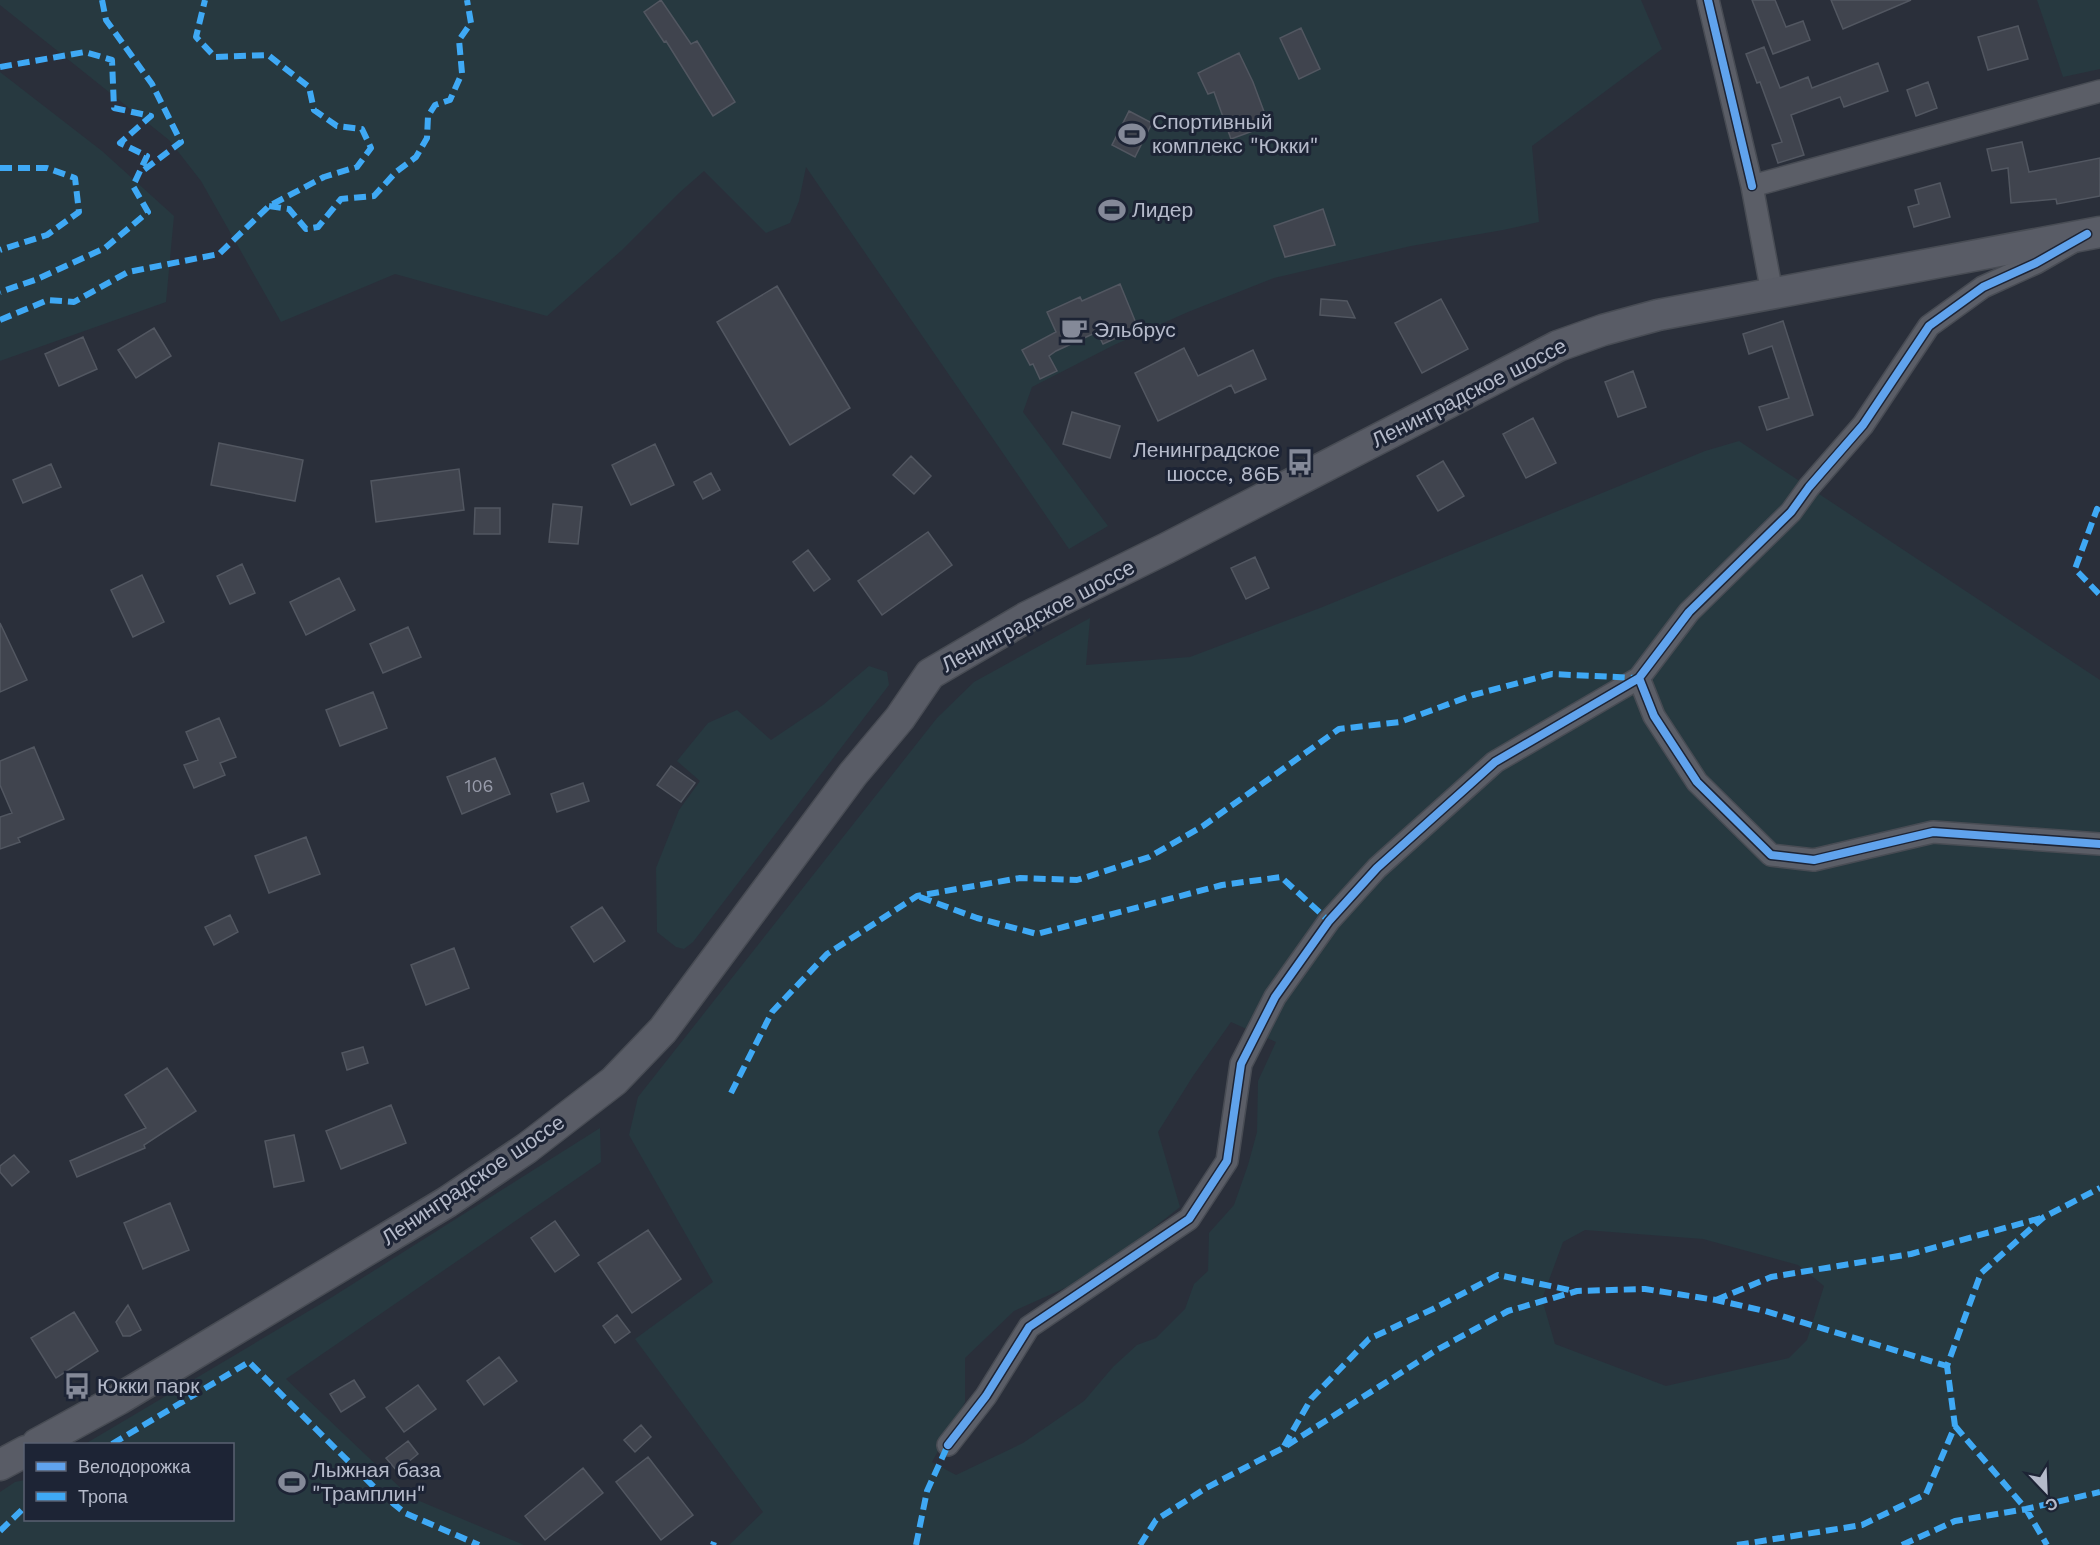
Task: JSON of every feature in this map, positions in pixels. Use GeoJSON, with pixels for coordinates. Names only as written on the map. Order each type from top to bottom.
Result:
{"type":"FeatureCollection","features":[{"type":"Feature","properties":{"kind":"main road","name":"Ленинградское шоссе"},"geometry":{"type":"LineString","coordinates":[[39,1443],[119,1399],[447,1202],[527,1148],[614,1081],[663,1030],[853,774],[900,718],[930,674],[1027,617],[1167,548],[1558,346],[1603,330],[1658,315],[2093,233]]}},
{"type":"Feature","properties":{"kind":"main road"},"geometry":{"type":"LineString","coordinates":[[0,1465],[24,1452]]}},
{"type":"Feature","properties":{"kind":"street"},"geometry":{"type":"LineString","coordinates":[[1708,0],[1752,186],[1772,293]]}},
{"type":"Feature","properties":{"kind":"street"},"geometry":{"type":"LineString","coordinates":[[1752,186],[2100,92]]}},
{"type":"Feature","properties":{"kind":"street"},"geometry":{"type":"LineString","coordinates":[[948,1445],[986,1396],[1029,1327],[1189,1219],[1227,1161],[1240,1064],[1275,997],[1329,921],[1377,868],[1495,762],[1640,678],[1689,612],[1791,512],[1809,487],[1863,425],[1929,326],[1983,286],[2036,263],[2093,233]]}},
{"type":"Feature","properties":{"kind":"street"},"geometry":{"type":"LineString","coordinates":[[1640,678],[1654,716],[1697,782],[1771,855],[1814,860],[1933,832],[2100,844]]}},
{"type":"Feature","properties":{"kind":"shaded area"},"geometry":{"type":"Polygon","coordinates":[[[0,0],[1641,0],[1662,49],[1532,146],[1539,222],[1411,246],[1274,278],[1188,312],[1114,345],[1032,387],[1023,412],[1108,526],[1069,549],[806,167],[799,201],[790,223],[766,233],[704,171],[622,250],[547,316],[395,274],[281,322],[201,181],[169,140],[0,5],[0,0]]]}},
{"type":"Feature","properties":{"kind":"shaded area"},"geometry":{"type":"Polygon","coordinates":[[[2037,0],[2100,0],[2100,69],[2063,77],[2037,0]]]}},
{"type":"Feature","properties":{"kind":"shaded area"},"geometry":{"type":"Polygon","coordinates":[[[0,72],[102,151],[174,216],[166,302],[0,361],[0,72]]]}},
{"type":"Feature","properties":{"kind":"shaded area"},"geometry":{"type":"Polygon","coordinates":[[[1739,441],[2100,680],[2100,1545],[729,1545],[763,1512],[635,1339],[713,1282],[629,1135],[638,1097],[937,718],[974,682],[1090,618],[1086,665],[1190,657],[1320,608],[1705,451],[1739,441]],[[1231,1022],[1193,1076],[1158,1132],[1180,1207],[1094,1275],[1014,1311],[965,1358],[965,1402],[932,1462],[956,1475],[1023,1443],[1084,1401],[1113,1367],[1137,1345],[1156,1338],[1185,1309],[1194,1284],[1208,1271],[1209,1233],[1234,1205],[1248,1165],[1257,1132],[1258,1081],[1276,1042],[1231,1022]],[[1585,1230],[1563,1242],[1542,1299],[1555,1344],[1666,1386],[1789,1358],[1807,1340],[1824,1286],[1798,1265],[1703,1239],[1585,1230]]]}},
{"type":"Feature","properties":{"kind":"shaded area"},"geometry":{"type":"Polygon","coordinates":[[[869,666],[887,672],[889,685],[693,942],[684,949],[676,947],[657,932],[656,868],[679,810],[700,781],[677,761],[708,723],[737,710],[771,740],[823,705],[869,666]]]}},
{"type":"Feature","properties":{"kind":"shaded area"},"geometry":{"type":"Polygon","coordinates":[[[600,1128],[601,1162],[286,1379],[410,1497],[524,1545],[0,1545],[0,1492],[15,1482],[24,1480],[24,1521],[234,1521],[234,1443],[87,1443],[329,1299],[600,1128]]]}},
{"type":"Feature","properties":{"kind":"building"},"geometry":{"type":"Polygon","coordinates":[[[661,0],[691,44],[697,41],[735,102],[713,116],[666,41],[664,42],[644,12],[661,0]]]}},
{"type":"Feature","properties":{"kind":"building"},"geometry":{"type":"Polygon","coordinates":[[[1752,0],[1775,0],[1786,27],[1803,21],[1810,40],[1773,54],[1752,0]]]}},
{"type":"Feature","properties":{"kind":"building"},"geometry":{"type":"Polygon","coordinates":[[[1831,0],[1911,0],[1843,29],[1831,0]]]}},
{"type":"Feature","properties":{"kind":"building"},"geometry":{"type":"Polygon","coordinates":[[[2018,26],[2028,59],[1988,70],[1978,37],[2018,26]]]}},
{"type":"Feature","properties":{"kind":"building"},"geometry":{"type":"Polygon","coordinates":[[[1301,28],[1320,69],[1299,79],[1280,38],[1301,28]]]}},
{"type":"Feature","properties":{"kind":"building"},"geometry":{"type":"Polygon","coordinates":[[[1764,47],[1780,88],[1808,77],[1812,88],[1878,63],[1888,91],[1844,107],[1840,97],[1791,115],[1804,155],[1778,163],[1772,145],[1782,142],[1760,82],[1757,83],[1746,54],[1764,47]]]}},
{"type":"Feature","properties":{"kind":"building"},"geometry":{"type":"Polygon","coordinates":[[[1239,53],[1269,125],[1231,139],[1214,92],[1208,94],[1198,73],[1239,53]]]}},
{"type":"Feature","properties":{"kind":"building"},"geometry":{"type":"Polygon","coordinates":[[[1928,82],[1937,108],[1916,116],[1907,90],[1928,82]]]}},
{"type":"Feature","properties":{"kind":"building","name":"Спортивный комплекс \"Юкки\""},"geometry":{"type":"Polygon","coordinates":[[[1129,111],[1152,123],[1135,157],[1112,145],[1129,111]]]}},
{"type":"Feature","properties":{"kind":"building"},"geometry":{"type":"Polygon","coordinates":[[[2022,142],[2029,172],[2100,158],[2100,196],[2057,204],[2056,199],[2011,203],[2008,168],[1992,171],[1987,149],[2022,142]]]}},
{"type":"Feature","properties":{"kind":"building"},"geometry":{"type":"Polygon","coordinates":[[[1940,183],[1950,217],[1914,227],[1908,207],[1919,204],[1915,190],[1940,183]]]}},
{"type":"Feature","properties":{"kind":"building"},"geometry":{"type":"Polygon","coordinates":[[[1323,209],[1335,245],[1285,257],[1274,226],[1323,209]]]}},
{"type":"Feature","properties":{"kind":"building"},"geometry":{"type":"Polygon","coordinates":[[[1120,284],[1138,328],[1103,344],[1097,332],[1056,351],[1049,356],[1057,371],[1040,379],[1033,364],[1030,365],[1022,350],[1056,332],[1047,312],[1080,297],[1082,301],[1120,284]]]}},
{"type":"Feature","properties":{"kind":"building"},"geometry":{"type":"Polygon","coordinates":[[[777,286],[850,408],[790,445],[717,322],[777,286]]]}},
{"type":"Feature","properties":{"kind":"building"},"geometry":{"type":"Polygon","coordinates":[[[1321,299],[1347,301],[1355,318],[1320,315],[1321,299]]]}},
{"type":"Feature","properties":{"kind":"building"},"geometry":{"type":"Polygon","coordinates":[[[1441,299],[1468,349],[1422,373],[1395,323],[1441,299]]]}},
{"type":"Feature","properties":{"kind":"building"},"geometry":{"type":"Polygon","coordinates":[[[1783,321],[1813,415],[1767,430],[1759,407],[1789,398],[1772,346],[1749,354],[1743,334],[1783,321]]]}},
{"type":"Feature","properties":{"kind":"building"},"geometry":{"type":"Polygon","coordinates":[[[154,328],[171,356],[136,378],[118,350],[154,328]]]}},
{"type":"Feature","properties":{"kind":"building"},"geometry":{"type":"Polygon","coordinates":[[[83,337],[97,369],[59,386],[45,354],[83,337]]]}},
{"type":"Feature","properties":{"kind":"building"},"geometry":{"type":"Polygon","coordinates":[[[1184,348],[1198,376],[1253,350],[1266,379],[1235,393],[1231,385],[1158,421],[1135,373],[1184,348]]]}},
{"type":"Feature","properties":{"kind":"building"},"geometry":{"type":"Polygon","coordinates":[[[1633,371],[1646,407],[1618,417],[1605,382],[1633,371]]]}},
{"type":"Feature","properties":{"kind":"building"},"geometry":{"type":"Polygon","coordinates":[[[1072,412],[1120,426],[1110,458],[1063,444],[1072,412]]]}},
{"type":"Feature","properties":{"kind":"building"},"geometry":{"type":"Polygon","coordinates":[[[1533,418],[1556,463],[1526,478],[1503,434],[1533,418]]]}},
{"type":"Feature","properties":{"kind":"building"},"geometry":{"type":"Polygon","coordinates":[[[219,443],[303,460],[295,501],[211,485],[219,443]]]}},
{"type":"Feature","properties":{"kind":"building"},"geometry":{"type":"Polygon","coordinates":[[[655,444],[674,485],[631,505],[612,465],[655,444]]]}},
{"type":"Feature","properties":{"kind":"building"},"geometry":{"type":"Polygon","coordinates":[[[911,456],[931,476],[914,494],[893,475],[911,456]]]}},
{"type":"Feature","properties":{"kind":"building"},"geometry":{"type":"Polygon","coordinates":[[[1443,461],[1464,496],[1438,511],[1417,476],[1443,461]]]}},
{"type":"Feature","properties":{"kind":"building"},"geometry":{"type":"Polygon","coordinates":[[[51,464],[61,487],[23,503],[13,480],[51,464]]]}},
{"type":"Feature","properties":{"kind":"building"},"geometry":{"type":"Polygon","coordinates":[[[459,469],[464,510],[376,522],[371,481],[459,469]]]}},
{"type":"Feature","properties":{"kind":"building"},"geometry":{"type":"Polygon","coordinates":[[[711,473],[720,490],[703,499],[694,482],[711,473]]]}},
{"type":"Feature","properties":{"kind":"building"},"geometry":{"type":"Polygon","coordinates":[[[553,504],[582,507],[578,544],[549,542],[553,504]]]}},
{"type":"Feature","properties":{"kind":"building"},"geometry":{"type":"Polygon","coordinates":[[[475,508],[500,508],[500,534],[474,534],[475,508]]]}},
{"type":"Feature","properties":{"kind":"building"},"geometry":{"type":"Polygon","coordinates":[[[928,532],[952,565],[882,615],[858,581],[928,532]]]}},
{"type":"Feature","properties":{"kind":"building"},"geometry":{"type":"Polygon","coordinates":[[[808,550],[830,579],[814,591],[793,562],[808,550]]]}},
{"type":"Feature","properties":{"kind":"building"},"geometry":{"type":"Polygon","coordinates":[[[1255,557],[1269,588],[1246,599],[1231,568],[1255,557]]]}},
{"type":"Feature","properties":{"kind":"building"},"geometry":{"type":"Polygon","coordinates":[[[242,564],[255,593],[230,604],[217,576],[242,564]]]}},
{"type":"Feature","properties":{"kind":"building"},"geometry":{"type":"Polygon","coordinates":[[[142,575],[164,622],[133,637],[111,590],[142,575]]]}},
{"type":"Feature","properties":{"kind":"building"},"geometry":{"type":"Polygon","coordinates":[[[339,578],[355,610],[306,635],[290,602],[339,578]]]}},
{"type":"Feature","properties":{"kind":"building"},"geometry":{"type":"Polygon","coordinates":[[[0,623],[27,680],[0,692],[0,623]]]}},
{"type":"Feature","properties":{"kind":"building"},"geometry":{"type":"Polygon","coordinates":[[[408,627],[421,657],[383,673],[370,644],[408,627]]]}},
{"type":"Feature","properties":{"kind":"building"},"geometry":{"type":"Polygon","coordinates":[[[373,692],[387,728],[340,746],[326,710],[373,692]]]}},
{"type":"Feature","properties":{"kind":"building"},"geometry":{"type":"Polygon","coordinates":[[[219,718],[236,757],[220,763],[225,775],[194,788],[184,765],[198,760],[186,732],[219,718]]]}},
{"type":"Feature","properties":{"kind":"building"},"geometry":{"type":"Polygon","coordinates":[[[34,747],[64,819],[18,838],[20,842],[0,849],[0,817],[12,813],[0,785],[0,761],[34,747]]]}},
{"type":"Feature","properties":{"kind":"building"},"geometry":{"type":"Polygon","coordinates":[[[495,758],[510,794],[462,814],[447,777],[495,758]]]}},
{"type":"Feature","properties":{"kind":"building"},"geometry":{"type":"Polygon","coordinates":[[[671,766],[695,783],[681,802],[657,785],[671,766]]]}},
{"type":"Feature","properties":{"kind":"building"},"geometry":{"type":"Polygon","coordinates":[[[583,783],[589,801],[557,812],[551,794],[583,783]]]}},
{"type":"Feature","properties":{"kind":"building"},"geometry":{"type":"Polygon","coordinates":[[[306,837],[320,874],[269,893],[255,856],[306,837]]]}},
{"type":"Feature","properties":{"kind":"building"},"geometry":{"type":"Polygon","coordinates":[[[602,907],[625,941],[594,962],[571,927],[602,907]]]}},
{"type":"Feature","properties":{"kind":"building"},"geometry":{"type":"Polygon","coordinates":[[[230,915],[238,932],[214,945],[205,927],[230,915]]]}},
{"type":"Feature","properties":{"kind":"building"},"geometry":{"type":"Polygon","coordinates":[[[454,948],[469,988],[426,1005],[411,965],[454,948]]]}},
{"type":"Feature","properties":{"kind":"building"},"geometry":{"type":"Polygon","coordinates":[[[363,1047],[368,1063],[347,1070],[342,1053],[363,1047]]]}},
{"type":"Feature","properties":{"kind":"building"},"geometry":{"type":"Polygon","coordinates":[[[167,1068],[196,1111],[144,1145],[145,1148],[77,1177],[70,1161],[146,1128],[125,1095],[167,1068]]]}},
{"type":"Feature","properties":{"kind":"building"},"geometry":{"type":"Polygon","coordinates":[[[391,1105],[406,1143],[341,1169],[326,1131],[391,1105]]]}},
{"type":"Feature","properties":{"kind":"building"},"geometry":{"type":"Polygon","coordinates":[[[294,1135],[304,1181],[274,1187],[265,1141],[294,1135]]]}},
{"type":"Feature","properties":{"kind":"building"},"geometry":{"type":"Polygon","coordinates":[[[14,1155],[29,1172],[12,1186],[0,1172],[0,1166],[14,1155]]]}},
{"type":"Feature","properties":{"kind":"building"},"geometry":{"type":"Polygon","coordinates":[[[170,1203],[189,1250],[143,1269],[124,1223],[170,1203]]]}},
{"type":"Feature","properties":{"kind":"building"},"geometry":{"type":"Polygon","coordinates":[[[555,1221],[579,1255],[555,1272],[531,1238],[555,1221]]]}},
{"type":"Feature","properties":{"kind":"building"},"geometry":{"type":"Polygon","coordinates":[[[648,1230],[681,1279],[632,1313],[598,1263],[648,1230]]]}},
{"type":"Feature","properties":{"kind":"building"},"geometry":{"type":"Polygon","coordinates":[[[128,1305],[141,1330],[130,1336],[123,1336],[116,1322],[128,1305]]]}},
{"type":"Feature","properties":{"kind":"building"},"geometry":{"type":"Polygon","coordinates":[[[74,1312],[98,1351],[56,1378],[31,1338],[74,1312]]]}},
{"type":"Feature","properties":{"kind":"building"},"geometry":{"type":"Polygon","coordinates":[[[617,1315],[630,1332],[615,1343],[603,1326],[617,1315]]]}},
{"type":"Feature","properties":{"kind":"building"},"geometry":{"type":"Polygon","coordinates":[[[499,1357],[517,1381],[484,1405],[467,1381],[499,1357]]]}},
{"type":"Feature","properties":{"kind":"building"},"geometry":{"type":"Polygon","coordinates":[[[354,1380],[365,1397],[341,1412],[330,1394],[354,1380]]]}},
{"type":"Feature","properties":{"kind":"building"},"geometry":{"type":"Polygon","coordinates":[[[418,1385],[436,1409],[404,1432],[386,1408],[418,1385]]]}},
{"type":"Feature","properties":{"kind":"building"},"geometry":{"type":"Polygon","coordinates":[[[641,1425],[651,1437],[635,1452],[624,1440],[641,1425]]]}},
{"type":"Feature","properties":{"kind":"building"},"geometry":{"type":"Polygon","coordinates":[[[408,1441],[418,1454],[397,1471],[386,1458],[408,1441]]]}},
{"type":"Feature","properties":{"kind":"building"},"geometry":{"type":"Polygon","coordinates":[[[648,1457],[693,1515],[661,1540],[616,1482],[648,1457]]]}},
{"type":"Feature","properties":{"kind":"building"},"geometry":{"type":"Polygon","coordinates":[[[583,1468],[603,1493],[545,1540],[525,1516],[583,1468]]]}},
{"type":"Feature","properties":{"kind":"marked path"},"geometry":{"type":"LineString","coordinates":[[102,0],[106,20],[152,84],[181,142],[140,173]]}},
{"type":"Feature","properties":{"kind":"marked path"},"geometry":{"type":"LineString","coordinates":[[0,320],[48,300],[74,302],[128,272],[219,254],[269,206],[324,177],[357,167],[371,148],[362,129],[337,126],[314,110],[309,87],[268,55],[215,57],[196,37],[205,0]]}},
{"type":"Feature","properties":{"kind":"marked path"},"geometry":{"type":"LineString","coordinates":[[269,206],[289,209],[306,229],[318,227],[341,199],[374,196],[396,172],[416,157],[427,138],[428,116],[435,105],[450,100],[462,73],[459,40],[471,23],[467,0]]}},
{"type":"Feature","properties":{"kind":"marked path"},"geometry":{"type":"LineString","coordinates":[[0,67],[85,52],[112,60],[114,108],[151,116],[120,143],[147,156],[133,186],[148,212],[105,248],[35,280],[0,292]]}},
{"type":"Feature","properties":{"kind":"marked path"},"geometry":{"type":"LineString","coordinates":[[0,168],[47,168],[75,178],[79,212],[47,235],[0,250]]}},
{"type":"Feature","properties":{"kind":"marked path"},"geometry":{"type":"LineString","coordinates":[[2100,511],[2097,509],[2075,569],[2100,595]]}},
{"type":"Feature","properties":{"kind":"marked path"},"geometry":{"type":"LineString","coordinates":[[731,1093],[772,1012],[827,954],[917,896],[1020,878],[1077,880],[1149,857],[1203,826],[1339,729],[1400,722],[1473,695],[1552,674],[1637,678]]}},
{"type":"Feature","properties":{"kind":"marked path"},"geometry":{"type":"LineString","coordinates":[[920,897],[977,918],[1037,934],[1222,885],[1281,877],[1329,921]]}},
{"type":"Feature","properties":{"kind":"marked path"},"geometry":{"type":"LineString","coordinates":[[1737,1545],[1862,1525],[1926,1494],[1955,1426],[1947,1366],[1981,1273],[2044,1217],[2100,1188]]}},
{"type":"Feature","properties":{"kind":"marked path"},"geometry":{"type":"LineString","coordinates":[[1716,1300],[1771,1277],[1911,1254],[2041,1218]]}},
{"type":"Feature","properties":{"kind":"marked path"},"geometry":{"type":"LineString","coordinates":[[1284,1446],[1311,1399],[1369,1339],[1498,1275],[1574,1291]]}},
{"type":"Feature","properties":{"kind":"marked path"},"geometry":{"type":"LineString","coordinates":[[1140,1545],[1156,1520],[1206,1488],[1283,1448],[1435,1351],[1508,1311],[1577,1291],[1645,1289],[1716,1300],[1765,1311],[1947,1366]]}},
{"type":"Feature","properties":{"kind":"marked path"},"geometry":{"type":"LineString","coordinates":[[114,1443],[249,1362],[378,1491],[405,1513],[479,1545]]}},
{"type":"Feature","properties":{"kind":"marked path"},"geometry":{"type":"LineString","coordinates":[[1955,1426],[2026,1509],[2047,1545]]}},
{"type":"Feature","properties":{"kind":"marked path"},"geometry":{"type":"LineString","coordinates":[[916,1545],[927,1491],[948,1445]]}},
{"type":"Feature","properties":{"kind":"marked path"},"geometry":{"type":"LineString","coordinates":[[1902,1545],[1955,1521],[2026,1509],[2100,1492]]}},
{"type":"Feature","properties":{"kind":"marked path"},"geometry":{"type":"LineString","coordinates":[[0,1531],[24,1508]]}},
{"type":"Feature","properties":{"kind":"cycle path"},"geometry":{"type":"LineString","coordinates":[[1708,0],[1752,186]]}},
{"type":"Feature","properties":{"kind":"cycle path"},"geometry":{"type":"LineString","coordinates":[[2087,234],[2036,263],[1983,287],[1929,326],[1863,425],[1809,487],[1791,512],[1689,612],[1639,678],[1654,716],[1697,782],[1771,855],[1814,860],[1933,832],[2100,844]]}},
{"type":"Feature","properties":{"kind":"cycle path"},"geometry":{"type":"LineString","coordinates":[[948,1445],[986,1396],[1029,1327],[1189,1219],[1227,1161],[1241,1064],[1275,997],[1329,921],[1377,868],[1495,762],[1639,678]]}},
{"type":"Feature","properties":{"kind":"place","name":"Спортивный комплекс \"Юкки\""},"geometry":{"type":"Point","coordinates":[1132,134]}},
{"type":"Feature","properties":{"kind":"place","name":"Лидер"},"geometry":{"type":"Point","coordinates":[1112,210]}},
{"type":"Feature","properties":{"kind":"place","name":"Эльбрус"},"geometry":{"type":"Point","coordinates":[1074,330]}},
{"type":"Feature","properties":{"kind":"place","name":"Ленинградское шоссе, 86Б"},"geometry":{"type":"Point","coordinates":[1300,462]}},
{"type":"Feature","properties":{"kind":"place","name":"Юкки парк"},"geometry":{"type":"Point","coordinates":[77,1386]}},
{"type":"Feature","properties":{"kind":"place","name":"Лыжная база \"Трамплин\""},"geometry":{"type":"Point","coordinates":[292,1482]}}]}
